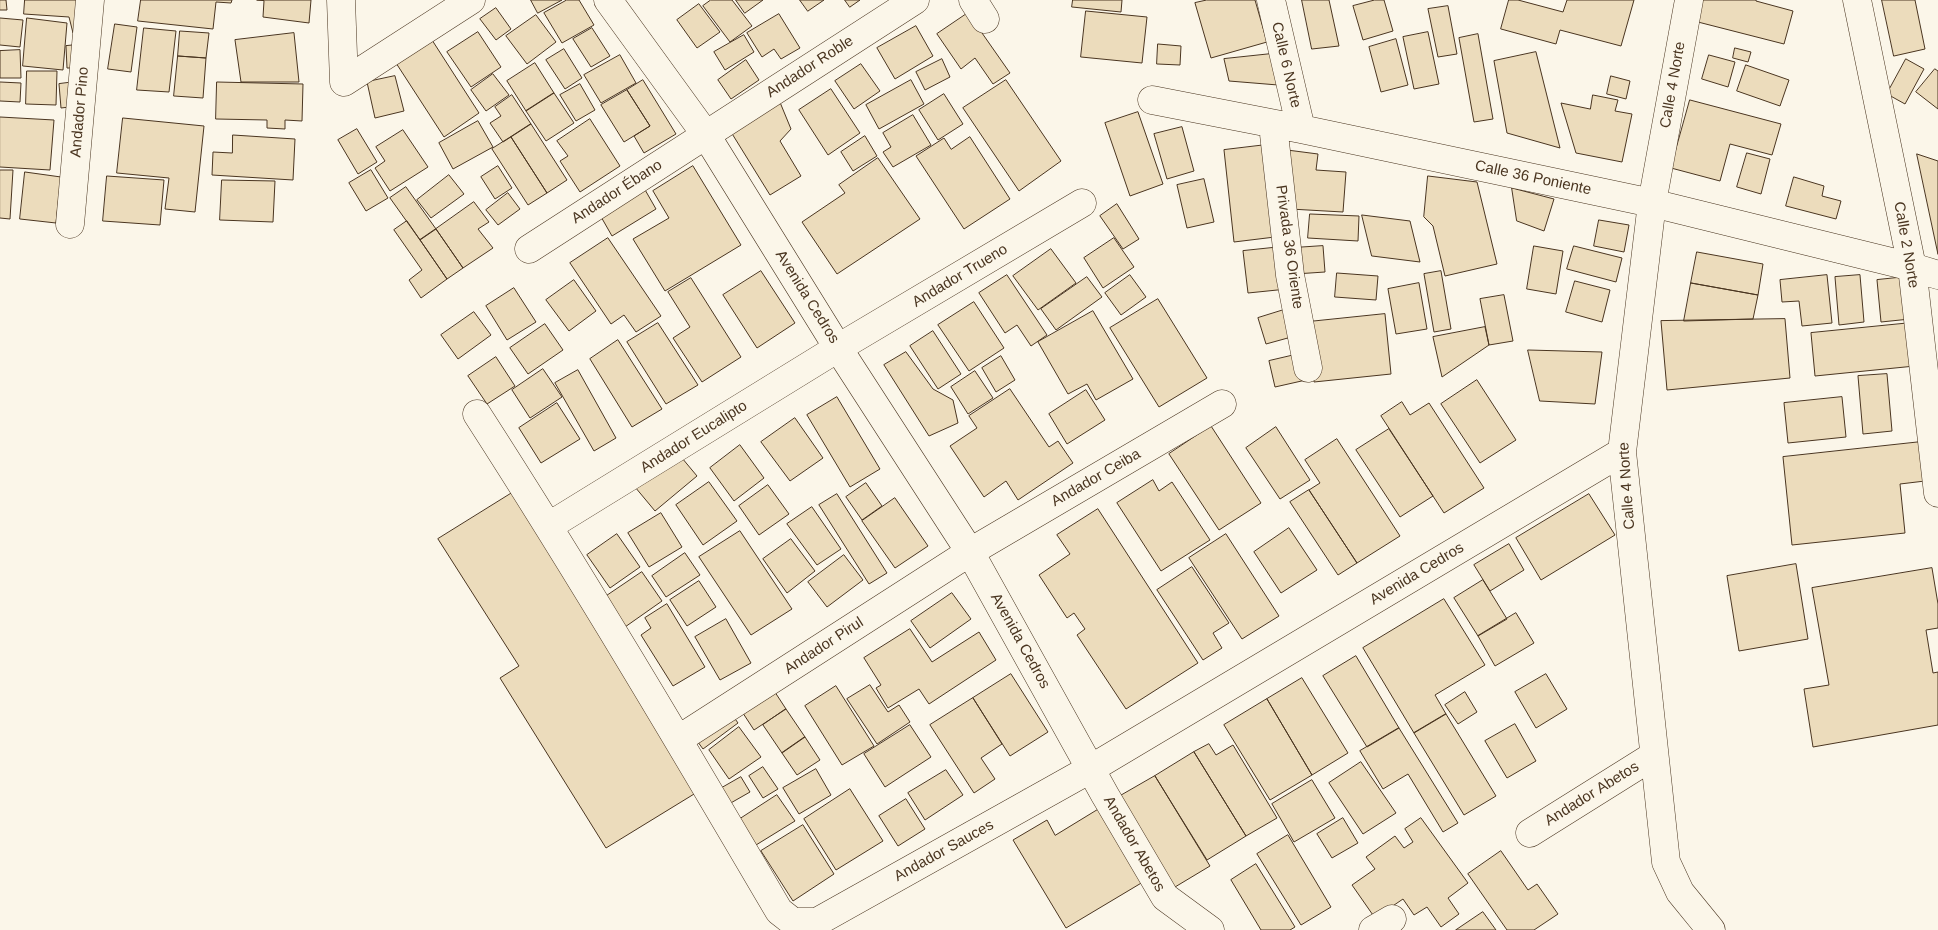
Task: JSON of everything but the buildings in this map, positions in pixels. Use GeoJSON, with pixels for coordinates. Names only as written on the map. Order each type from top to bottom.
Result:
{"type":"FeatureCollection","features":[{"type":"Feature","properties":{"kind":"street","name":"Andador Pino"},"geometry":{"type":"LineString","coordinates":[[70,224],[90,0]]}},
{"type":"Feature","properties":{"kind":"street"},"geometry":{"type":"LineString","coordinates":[[341,0],[344,82],[471,0]]}},
{"type":"Feature","properties":{"kind":"street","name":"Avenida Cedros"},"geometry":{"type":"LineString","coordinates":[[608,0],[706,135],[838,348],[970,552],[1092,768],[1622,452]]}},
{"type":"Feature","properties":{"kind":"street","name":"Andador Roble"},"geometry":{"type":"LineString","coordinates":[[706,135],[915,0]]}},
{"type":"Feature","properties":{"kind":"street","name":"Calle 6 Norte"},"geometry":{"type":"LineString","coordinates":[[1271,0],[1301,130]]}},
{"type":"Feature","properties":{"kind":"street","name":"Calle 4 Norte"},"geometry":{"type":"LineString","coordinates":[[1689,0],[1652,202],[1622,452],[1653,756],[1666,862],[1680,892],[1711,930]]}},
{"type":"Feature","properties":{"kind":"street","name":"Calle 2 Norte"},"geometry":{"type":"LineString","coordinates":[[1857,0],[1912,267],[1938,494]]}},
{"type":"Feature","properties":{"kind":"street","name":"Calle 36 Poniente"},"geometry":{"type":"LineString","coordinates":[[1152,100],[1652,202],[1938,275]]}},
{"type":"Feature","properties":{"kind":"street","name":"Privada 36 Oriente"},"geometry":{"type":"LineString","coordinates":[[1273,125],[1290,275],[1308,368]]}},
{"type":"Feature","properties":{"kind":"street","name":"Andador Ébano"},"geometry":{"type":"LineString","coordinates":[[529,249],[706,135]]}},
{"type":"Feature","properties":{"kind":"street","name":"Andador Trueno"},"geometry":{"type":"LineString","coordinates":[[838,348],[1082,203]]}},
{"type":"Feature","properties":{"kind":"street","name":"Andador Eucalipto"},"geometry":{"type":"LineString","coordinates":[[549,526],[838,348]]}},
{"type":"Feature","properties":{"kind":"street","name":"Andador Ceiba"},"geometry":{"type":"LineString","coordinates":[[970,552],[1222,404]]}},
{"type":"Feature","properties":{"kind":"street"},"geometry":{"type":"LineString","coordinates":[[477,414],[549,526],[679,739]]}},
{"type":"Feature","properties":{"kind":"street","name":"Andador Pirul"},"geometry":{"type":"LineString","coordinates":[[679,739],[970,552]]}},
{"type":"Feature","properties":{"kind":"street","name":"Andador Sauces"},"geometry":{"type":"LineString","coordinates":[[679,739],[779,911],[793,922],[817,922],[1092,768]]}},
{"type":"Feature","properties":{"kind":"street","name":"Andador Abetos"},"geometry":{"type":"LineString","coordinates":[[1530,833],[1653,756]]}},
{"type":"Feature","properties":{"kind":"street","name":"Andador Abetos"},"geometry":{"type":"LineString","coordinates":[[1092,768],[1105,795],[1165,897],[1210,930]]}}]}
